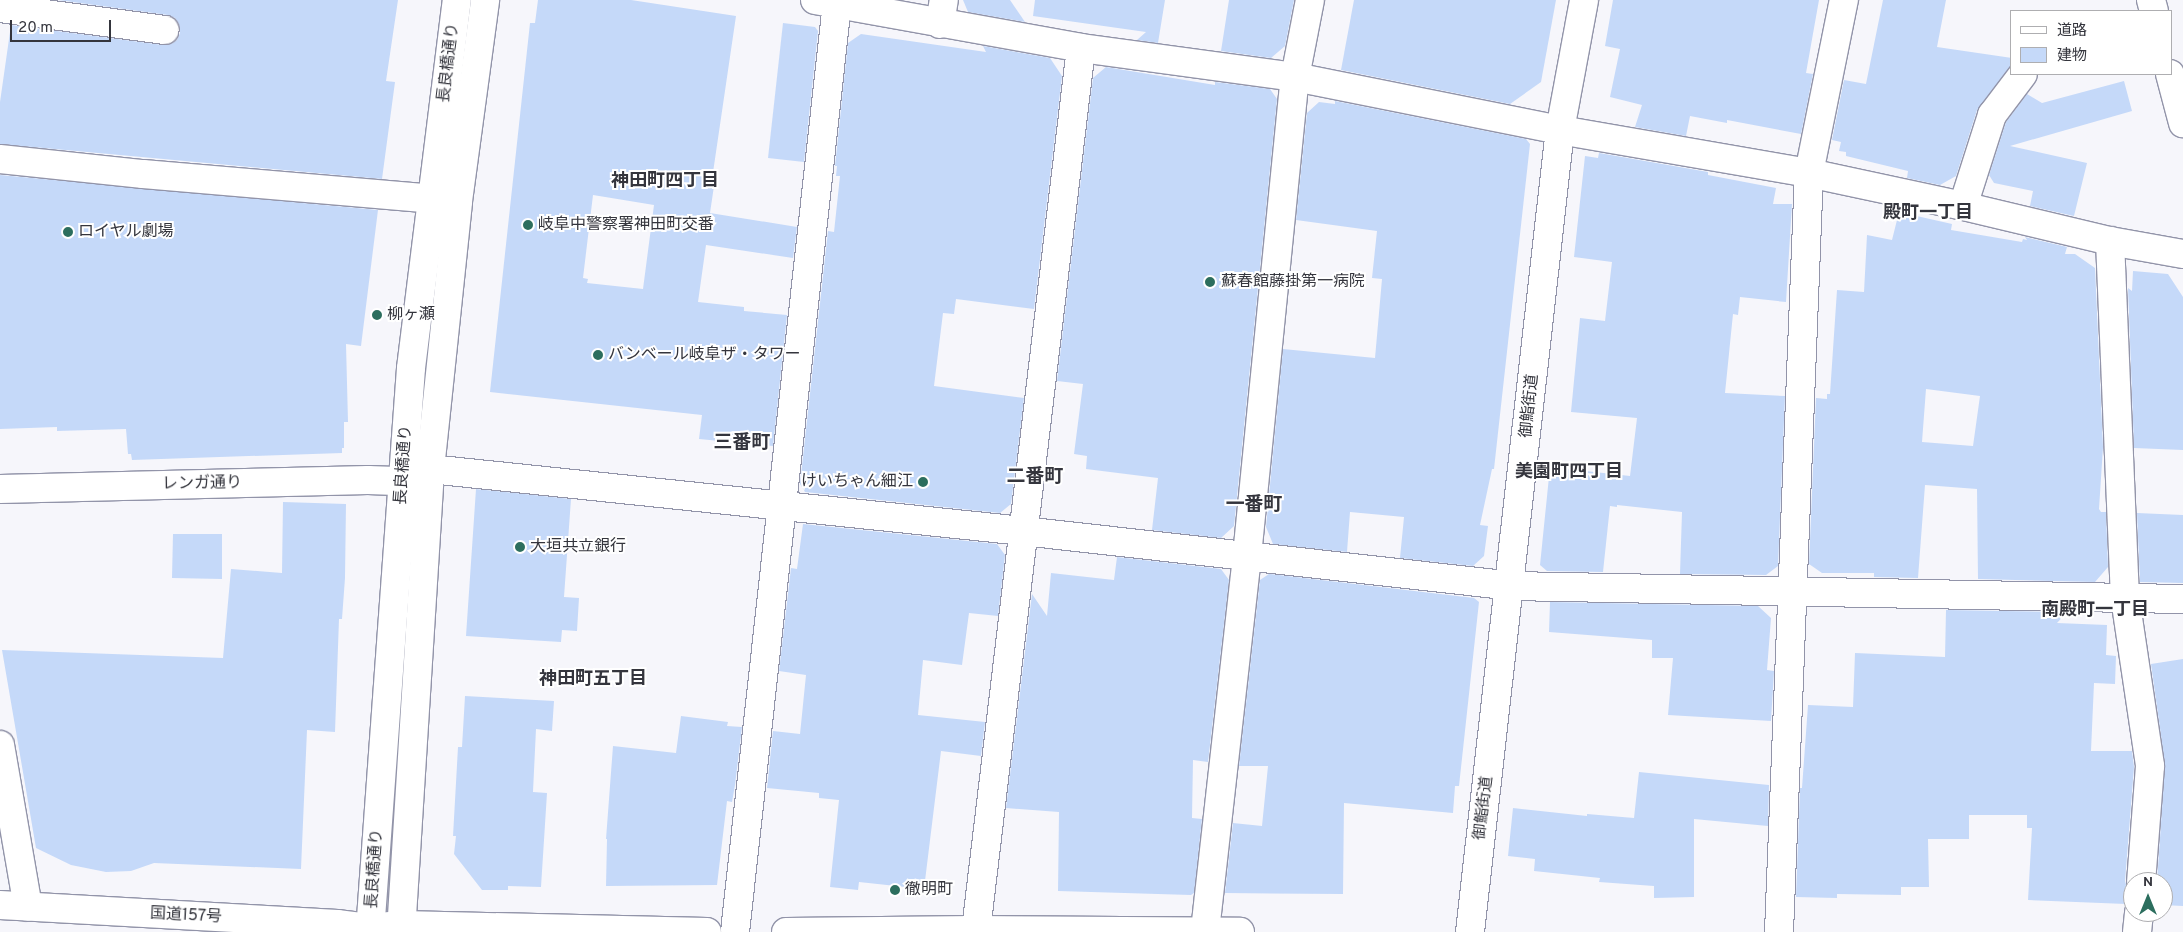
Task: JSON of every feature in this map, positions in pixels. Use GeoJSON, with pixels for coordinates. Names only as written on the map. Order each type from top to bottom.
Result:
{"type":"FeatureCollection","features":[{"type":"Feature","properties":{"kind":"main road","name":"長良橋通り"},"geometry":{"type":"LineString","coordinates":[[371,930],[412,368],[457,0]]}},
{"type":"Feature","properties":{"kind":"main road","name":"長良橋通り"},"geometry":{"type":"LineString","coordinates":[[401,929],[430,469],[458,201],[485,0]]}},
{"type":"Feature","properties":{"kind":"main road"},"geometry":{"type":"LineString","coordinates":[[1205,932],[1247,556],[1295,77],[1310,0]]}},
{"type":"Feature","properties":{"kind":"main road","name":"御鮨街道"},"geometry":{"type":"LineString","coordinates":[[1470,932],[1560,130],[1584,0]]}},
{"type":"Feature","properties":{"kind":"main road"},"geometry":{"type":"LineString","coordinates":[[1779,932],[1809,173],[1844,0]]}},
{"type":"Feature","properties":{"kind":"main road"},"geometry":{"type":"LineString","coordinates":[[734,932],[782,505],[826,2],[942,12],[1082,48],[1295,77],[1560,130],[1809,173],[1963,206],[2110,241],[2183,254]]}},
{"type":"Feature","properties":{"kind":"main road"},"geometry":{"type":"LineString","coordinates":[[0,8],[165,30]]}},
{"type":"Feature","properties":{"kind":"main road"},"geometry":{"type":"LineString","coordinates":[[976,930],[1082,48]]}},
{"type":"Feature","properties":{"kind":"main road"},"geometry":{"type":"LineString","coordinates":[[1963,206],[1992,115],[2022,75]]}},
{"type":"Feature","properties":{"kind":"main road"},"geometry":{"type":"LineString","coordinates":[[2170,75],[2183,123]]}},
{"type":"Feature","properties":{"kind":"main road"},"geometry":{"type":"LineString","coordinates":[[0,159],[142,174],[432,199]]}},
{"type":"Feature","properties":{"kind":"main road"},"geometry":{"type":"LineString","coordinates":[[2110,241],[2125,598],[2150,766],[2142,872]]}},
{"type":"Feature","properties":{"kind":"main road"},"geometry":{"type":"LineString","coordinates":[[430,469],[1023,531],[1510,586],[2183,599]]}},
{"type":"Feature","properties":{"kind":"main road","name":"レンガ通り"},"geometry":{"type":"LineString","coordinates":[[0,490],[368,480],[403,481]]}},
{"type":"Feature","properties":{"kind":"main road"},"geometry":{"type":"LineString","coordinates":[[0,745],[28,907]]}},
{"type":"Feature","properties":{"kind":"main road","name":"国道157号"},"geometry":{"type":"LineString","coordinates":[[0,906],[337,924],[371,930],[707,932]]}},
{"type":"Feature","properties":{"kind":"main road"},"geometry":{"type":"LineString","coordinates":[[786,932],[976,930],[1240,932]]}},
{"type":"Feature","properties":{"kind":"building"},"geometry":{"type":"Polygon","coordinates":[[[58,0],[398,0],[386,81],[395,82],[382,179],[0,144],[0,102],[11,25],[163,45],[171,44],[177,40],[180,33],[179,24],[175,18],[168,15],[58,0]]]}},
{"type":"Feature","properties":{"kind":"building"},"geometry":{"type":"Polygon","coordinates":[[[538,0],[631,0],[736,16],[711,186],[714,186],[710,213],[797,227],[793,258],[706,245],[698,302],[744,307],[744,311],[787,315],[773,446],[699,439],[702,415],[490,392],[530,23],[535,23],[538,0]],[[593,195],[583,278],[588,279],[587,283],[643,289],[654,205],[593,195]]]}},
{"type":"Feature","properties":{"kind":"building"},"geometry":{"type":"Polygon","coordinates":[[[963,0],[1010,0],[1025,22],[968,12],[963,0]]]}},
{"type":"Feature","properties":{"kind":"building"},"geometry":{"type":"Polygon","coordinates":[[[1035,0],[1165,0],[1158,43],[1137,40],[1146,32],[1033,16],[1035,0]]]}},
{"type":"Feature","properties":{"kind":"building"},"geometry":{"type":"Polygon","coordinates":[[[1229,0],[1294,0],[1285,46],[1271,58],[1221,51],[1229,0]]]}},
{"type":"Feature","properties":{"kind":"building"},"geometry":{"type":"Polygon","coordinates":[[[1354,0],[1556,0],[1541,82],[1510,104],[1341,70],[1354,0]]]}},
{"type":"Feature","properties":{"kind":"building"},"geometry":{"type":"Polygon","coordinates":[[[1613,0],[1819,0],[1806,73],[1813,74],[1801,134],[1727,120],[1727,123],[1690,116],[1686,136],[1635,127],[1642,105],[1610,97],[1620,49],[1605,46],[1613,0]]]}},
{"type":"Feature","properties":{"kind":"building"},"geometry":{"type":"Polygon","coordinates":[[[1883,0],[1946,0],[1937,47],[2010,58],[2010,67],[1977,110],[1956,176],[1940,185],[1907,178],[1908,171],[1846,156],[1846,152],[1839,151],[1841,142],[1832,140],[1844,80],[1866,84],[1883,0]]]}},
{"type":"Feature","properties":{"kind":"building"},"geometry":{"type":"Polygon","coordinates":[[[783,23],[815,27],[818,31],[804,162],[768,158],[783,23]]]}},
{"type":"Feature","properties":{"kind":"building"},"geometry":{"type":"Polygon","coordinates":[[[861,34],[986,52],[983,46],[1050,58],[1062,76],[1034,309],[956,299],[954,314],[943,313],[934,386],[1024,398],[1011,504],[1000,513],[805,492],[800,484],[828,231],[834,232],[840,176],[836,176],[837,166],[835,166],[848,43],[861,34]]]}},
{"type":"Feature","properties":{"kind":"building"},"geometry":{"type":"Polygon","coordinates":[[[1106,67],[1215,85],[1215,82],[1270,89],[1277,99],[1234,526],[1221,538],[1152,530],[1158,478],[1086,469],[1087,456],[1074,454],[1083,384],[1057,381],[1093,78],[1106,67]]]}},
{"type":"Feature","properties":{"kind":"building"},"geometry":{"type":"Polygon","coordinates":[[[2124,81],[2132,111],[2010,146],[2087,163],[2074,216],[2030,206],[2033,191],[1994,183],[1989,175],[2006,122],[2027,94],[2042,103],[2124,81]]]}},
{"type":"Feature","properties":{"kind":"building"},"geometry":{"type":"Polygon","coordinates":[[[1335,101],[1526,139],[1530,144],[1494,469],[1492,469],[1480,525],[1488,526],[1484,556],[1473,566],[1400,558],[1404,517],[1350,512],[1347,552],[1273,544],[1266,527],[1283,349],[1375,358],[1382,279],[1372,278],[1377,231],[1296,220],[1307,113],[1319,102],[1335,104],[1335,101]]]}},
{"type":"Feature","properties":{"kind":"building"},"geometry":{"type":"Polygon","coordinates":[[[1599,153],[1708,172],[1708,175],[1776,188],[1773,204],[1792,204],[1786,302],[1740,297],[1738,315],[1733,314],[1725,393],[1785,396],[1778,566],[1766,575],[1680,574],[1682,512],[1617,505],[1617,507],[1610,506],[1603,572],[1547,571],[1540,565],[1550,467],[1630,476],[1637,418],[1571,412],[1580,318],[1605,321],[1612,262],[1574,257],[1585,156],[1598,158],[1599,153]]]}},
{"type":"Feature","properties":{"kind":"building"},"geometry":{"type":"Polygon","coordinates":[[[0,175],[378,210],[361,346],[346,344],[348,422],[344,422],[344,448],[342,448],[342,453],[132,460],[131,454],[128,454],[126,429],[57,431],[57,427],[0,429],[0,175]]]}},
{"type":"Feature","properties":{"kind":"building"},"geometry":{"type":"Polygon","coordinates":[[[1899,212],[1952,224],[1951,230],[2022,242],[2023,239],[2027,240],[2025,237],[2067,247],[2065,254],[2075,254],[2095,268],[2103,447],[2099,509],[2101,512],[2106,512],[2108,567],[2095,582],[1978,579],[1977,489],[1925,485],[1918,578],[1874,577],[1874,573],[1822,573],[1809,564],[1816,398],[1827,399],[1827,394],[1830,394],[1837,290],[1864,292],[1867,235],[1892,240],[1899,212]],[[1926,389],[1922,442],[1973,446],[1980,396],[1926,389]]]}},
{"type":"Feature","properties":{"kind":"building"},"geometry":{"type":"Polygon","coordinates":[[[2133,271],[2168,274],[2183,297],[2183,450],[2134,448],[2128,288],[2132,291],[2133,271]]]}},
{"type":"Feature","properties":{"kind":"building","name":"大垣共立銀行"},"geometry":{"type":"Polygon","coordinates":[[[476,489],[571,499],[564,597],[579,598],[577,631],[562,630],[561,642],[466,636],[476,489]]]}},
{"type":"Feature","properties":{"kind":"building"},"geometry":{"type":"Polygon","coordinates":[[[283,502],[346,504],[345,578],[342,619],[339,619],[335,732],[307,730],[301,869],[154,863],[131,871],[106,872],[71,865],[36,848],[2,650],[223,658],[231,569],[282,573],[283,502]]]}},
{"type":"Feature","properties":{"kind":"building"},"geometry":{"type":"Polygon","coordinates":[[[2137,513],[2183,515],[2183,583],[2140,582],[2137,513]]]}},
{"type":"Feature","properties":{"kind":"building"},"geometry":{"type":"Polygon","coordinates":[[[803,524],[997,544],[1005,555],[998,616],[969,613],[962,665],[923,660],[918,715],[985,722],[981,756],[941,751],[924,889],[859,882],[858,890],[830,887],[839,800],[819,798],[819,793],[767,788],[773,731],[800,734],[806,675],[779,671],[791,568],[797,569],[803,524]]]}},
{"type":"Feature","properties":{"kind":"building"},"geometry":{"type":"Polygon","coordinates":[[[173,534],[222,534],[222,579],[172,578],[173,534]]]}},
{"type":"Feature","properties":{"kind":"building"},"geometry":{"type":"Polygon","coordinates":[[[1117,557],[1221,569],[1229,580],[1208,762],[1193,760],[1192,818],[1202,819],[1194,893],[1191,895],[1058,891],[1059,812],[1006,808],[1032,594],[1047,616],[1051,573],[1114,580],[1117,557]]]}},
{"type":"Feature","properties":{"kind":"building"},"geometry":{"type":"Polygon","coordinates":[[[1269,574],[1474,598],[1479,602],[1459,786],[1455,786],[1453,813],[1344,803],[1343,894],[1225,893],[1233,823],[1262,826],[1268,766],[1239,766],[1260,580],[1269,574]]]}},
{"type":"Feature","properties":{"kind":"building"},"geometry":{"type":"Polygon","coordinates":[[[1550,602],[1758,606],[1771,618],[1767,670],[1774,671],[1771,721],[1668,715],[1673,658],[1652,658],[1652,640],[1549,632],[1550,602]]]}},
{"type":"Feature","properties":{"kind":"building"},"geometry":{"type":"Polygon","coordinates":[[[1946,610],[2067,612],[2057,623],[2107,625],[2106,655],[2116,656],[2115,684],[2094,683],[2091,751],[2132,751],[2134,767],[2126,872],[2123,872],[2123,904],[2028,900],[2032,828],[2027,828],[2027,815],[1969,815],[1969,839],[1928,839],[1929,887],[1901,887],[1901,895],[1837,894],[1837,898],[1796,897],[1800,788],[1802,788],[1808,705],[1853,707],[1855,653],[1945,657],[1946,610]]]}},
{"type":"Feature","properties":{"kind":"building"},"geometry":{"type":"Polygon","coordinates":[[[2183,659],[2183,906],[2173,906],[2173,872],[2158,872],[2165,764],[2151,664],[2183,659]]]}},
{"type":"Feature","properties":{"kind":"building"},"geometry":{"type":"Polygon","coordinates":[[[465,696],[554,701],[552,731],[536,729],[533,792],[547,793],[541,887],[508,886],[508,890],[482,890],[454,854],[456,836],[453,836],[458,747],[462,747],[465,696]]]}},
{"type":"Feature","properties":{"kind":"building"},"geometry":{"type":"Polygon","coordinates":[[[681,716],[728,722],[727,726],[742,727],[732,802],[727,801],[717,885],[606,886],[606,839],[613,746],[676,753],[681,716]]]}},
{"type":"Feature","properties":{"kind":"building"},"geometry":{"type":"Polygon","coordinates":[[[1639,772],[1769,785],[1768,826],[1694,819],[1694,897],[1654,898],[1654,886],[1599,882],[1600,878],[1534,871],[1535,859],[1508,856],[1513,808],[1587,816],[1587,814],[1634,818],[1639,772]]]}},
{"type":"Feature","properties":{"kind":"place","name":"岐阜中警察署神田町交番"},"geometry":{"type":"Point","coordinates":[528,225]}},
{"type":"Feature","properties":{"kind":"place","name":"ロイヤル劇場"},"geometry":{"type":"Point","coordinates":[68,232]}},
{"type":"Feature","properties":{"kind":"place","name":"蘇春館藤掛第一病院"},"geometry":{"type":"Point","coordinates":[1210,282]}},
{"type":"Feature","properties":{"kind":"place","name":"柳ヶ瀬"},"geometry":{"type":"Point","coordinates":[377,315]}},
{"type":"Feature","properties":{"kind":"place","name":"バンベール岐阜ザ・タワー"},"geometry":{"type":"Point","coordinates":[598,355]}},
{"type":"Feature","properties":{"kind":"place","name":"けいちゃん細江"},"geometry":{"type":"Point","coordinates":[923,482]}},
{"type":"Feature","properties":{"kind":"place","name":"大垣共立銀行"},"geometry":{"type":"Point","coordinates":[520,547]}},
{"type":"Feature","properties":{"kind":"place","name":"徹明町"},"geometry":{"type":"Point","coordinates":[895,890]}},
{"type":"Feature","properties":{"kind":"district","name":"神田町四丁目"},"geometry":{"type":"Point","coordinates":[665,182]}},
{"type":"Feature","properties":{"kind":"district","name":"殿町一丁目"},"geometry":{"type":"Point","coordinates":[1928,214]}},
{"type":"Feature","properties":{"kind":"district","name":"三番町"},"geometry":{"type":"Point","coordinates":[742,444]}},
{"type":"Feature","properties":{"kind":"district","name":"美園町四丁目"},"geometry":{"type":"Point","coordinates":[1569,473]}},
{"type":"Feature","properties":{"kind":"district","name":"二番町"},"geometry":{"type":"Point","coordinates":[1035,478]}},
{"type":"Feature","properties":{"kind":"district","name":"一番町"},"geometry":{"type":"Point","coordinates":[1254,506]}},
{"type":"Feature","properties":{"kind":"district","name":"南殿町一丁目"},"geometry":{"type":"Point","coordinates":[2095,611]}},
{"type":"Feature","properties":{"kind":"district","name":"神田町五丁目"},"geometry":{"type":"Point","coordinates":[593,680]}}]}
